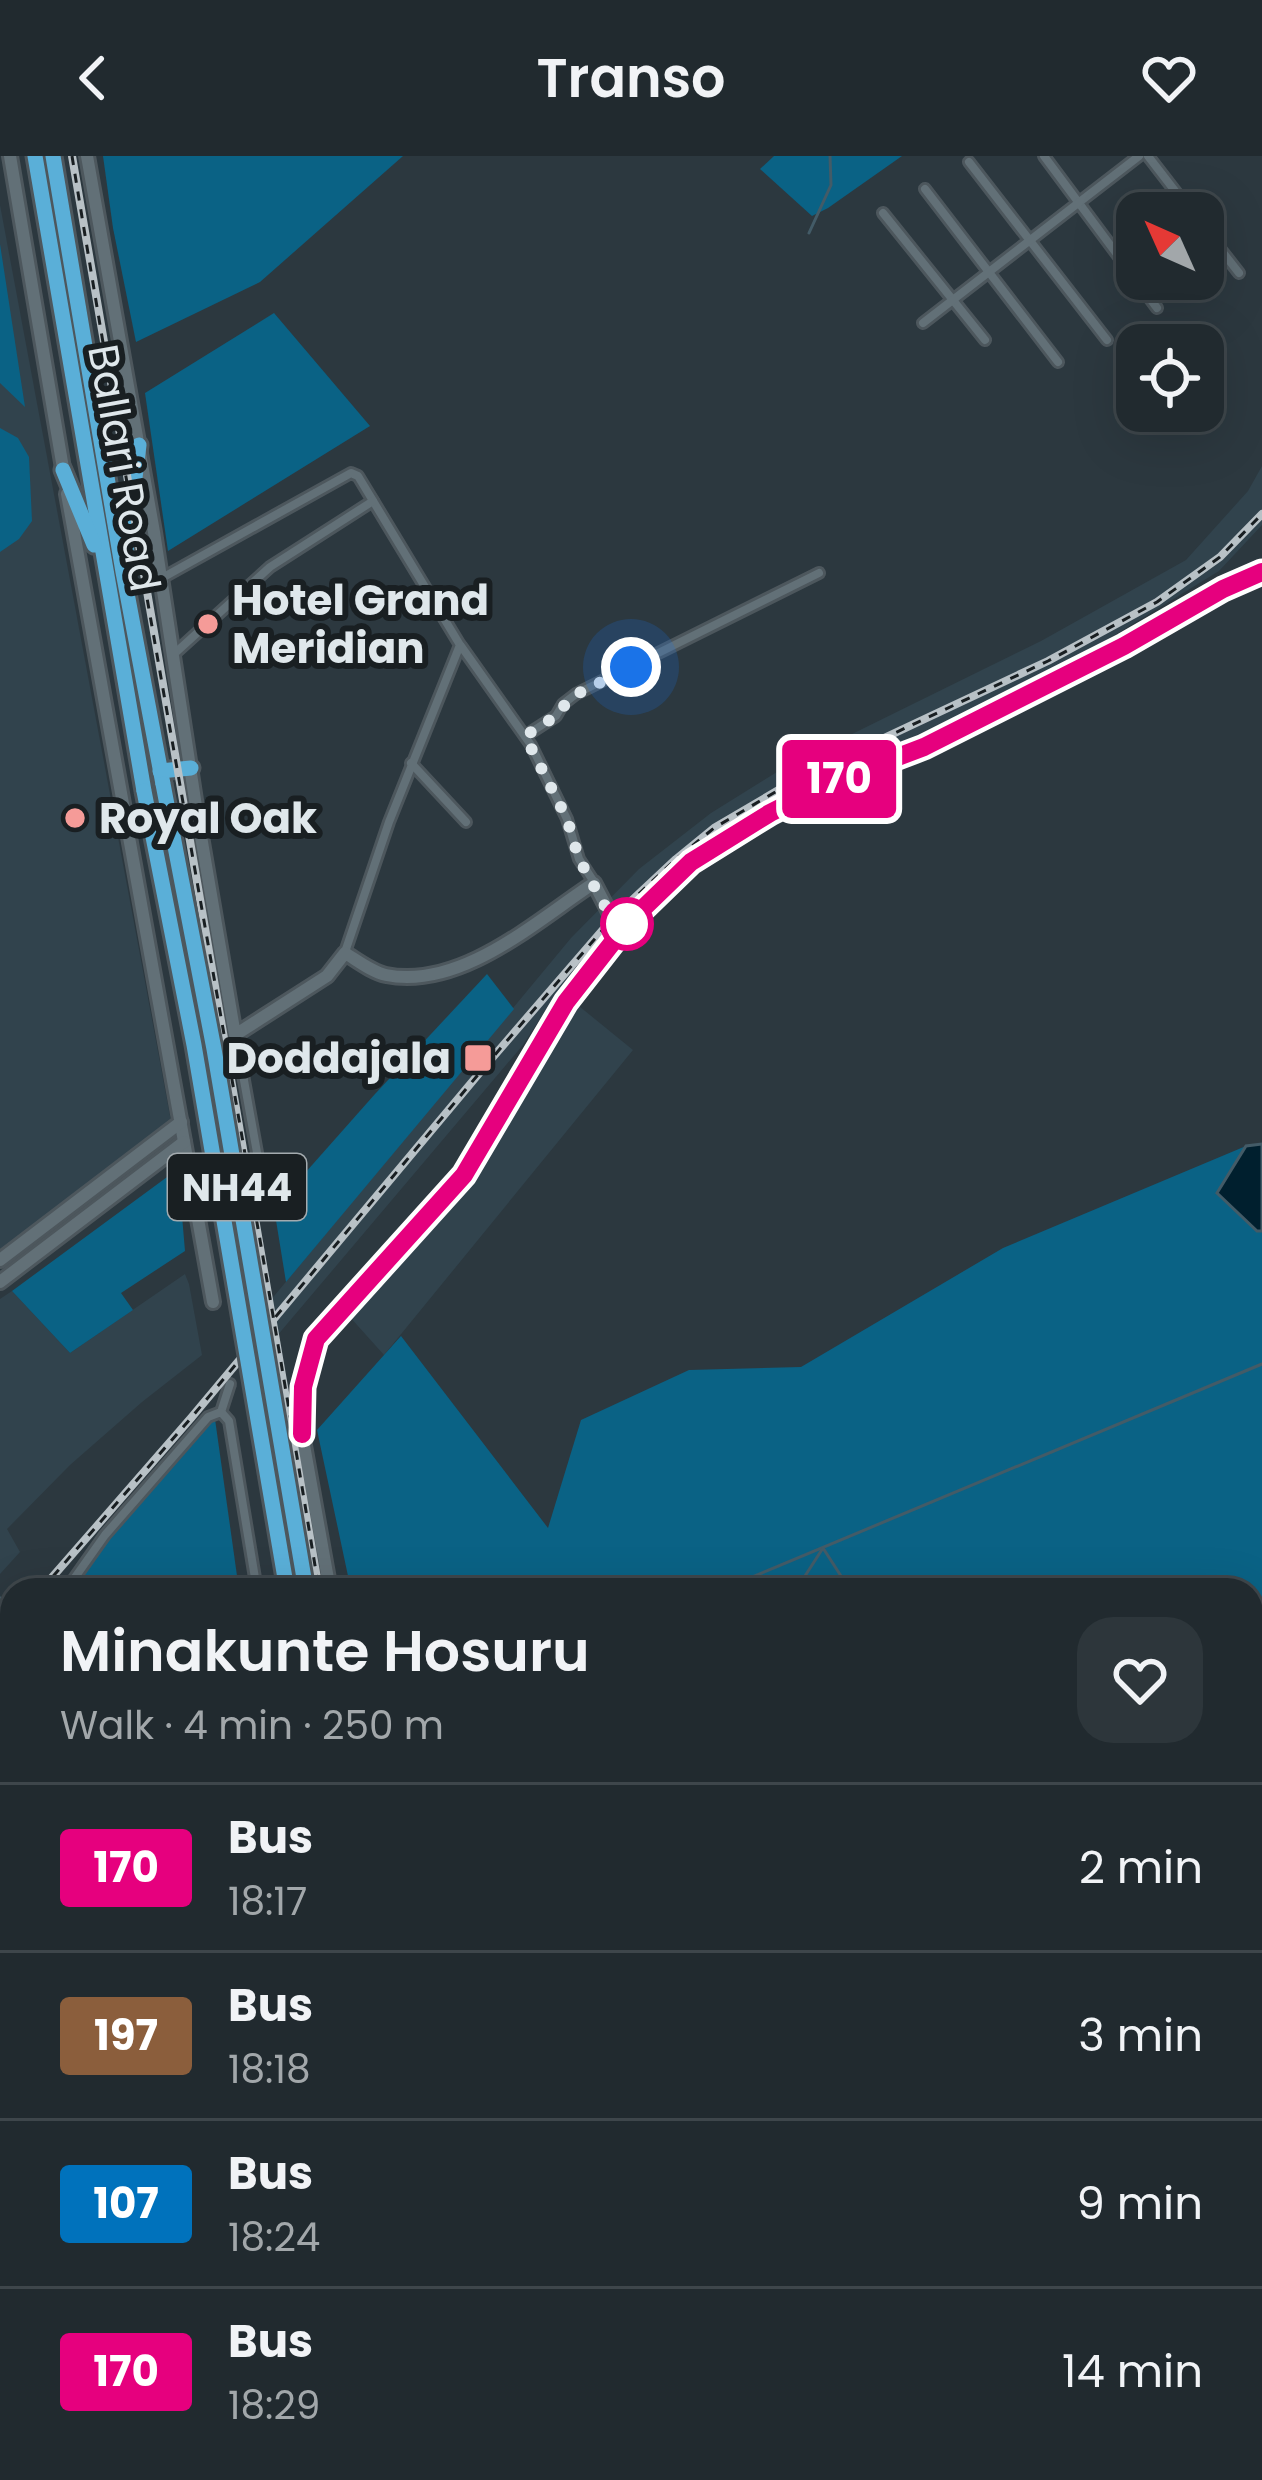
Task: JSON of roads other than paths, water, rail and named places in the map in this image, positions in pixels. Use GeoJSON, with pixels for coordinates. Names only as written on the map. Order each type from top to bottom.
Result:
{"type":"FeatureCollection","features":[{"type":"Feature","properties":{"kind":"highway","name":"Ballari Road"},"geometry":{"type":"LineString","coordinates":[[35,156],[285,1578]]}},
{"type":"Feature","properties":{"kind":"highway","name":"Ballari Road"},"geometry":{"type":"LineString","coordinates":[[53,156],[161,777]]}},
{"type":"Feature","properties":{"kind":"highway"},"geometry":{"type":"LineString","coordinates":[[123,572],[139,445]]}},
{"type":"Feature","properties":{"kind":"highway"},"geometry":{"type":"LineString","coordinates":[[63,470],[107,581]]}},
{"type":"Feature","properties":{"kind":"highway"},"geometry":{"type":"LineString","coordinates":[[161,777],[191,768]]}},
{"type":"Feature","properties":{"kind":"highway","name":"NH44"},"geometry":{"type":"LineString","coordinates":[[161,777],[214,1049],[304,1578]]}},
{"type":"Feature","properties":{"kind":"street"},"geometry":{"type":"LineString","coordinates":[[10,156],[213,1302]]}},
{"type":"Feature","properties":{"kind":"street"},"geometry":{"type":"LineString","coordinates":[[88,156],[265,1197]]}},
{"type":"Feature","properties":{"kind":"street"},"geometry":{"type":"LineString","coordinates":[[1044,156],[1157,308]]}},
{"type":"Feature","properties":{"kind":"street"},"geometry":{"type":"LineString","coordinates":[[922,322],[1143,156],[1174,192]]}},
{"type":"Feature","properties":{"kind":"street"},"geometry":{"type":"LineString","coordinates":[[969,162],[1107,340]]}},
{"type":"Feature","properties":{"kind":"street"},"geometry":{"type":"LineString","coordinates":[[925,189],[1058,362]]}},
{"type":"Feature","properties":{"kind":"street"},"geometry":{"type":"LineString","coordinates":[[883,213],[985,340]]}},
{"type":"Feature","properties":{"kind":"street"},"geometry":{"type":"LineString","coordinates":[[1224,254],[1239,273]]}},
{"type":"Feature","properties":{"kind":"street"},"geometry":{"type":"LineString","coordinates":[[162,578],[351,473],[358,476],[460,645],[525,736],[567,819],[579,859],[620,933]]}},
{"type":"Feature","properties":{"kind":"street"},"geometry":{"type":"LineString","coordinates":[[174,654],[271,567],[373,501]]}},
{"type":"Feature","properties":{"kind":"street"},"geometry":{"type":"LineString","coordinates":[[328,1578],[302,1434],[303,1387],[316,1339],[464,1175],[566,1002],[620,933],[691,862],[770,813],[827,784],[924,747],[1262,572]]}},
{"type":"Feature","properties":{"kind":"street"},"geometry":{"type":"LineString","coordinates":[[525,736],[556,716],[576,694],[818,573]]}},
{"type":"Feature","properties":{"kind":"street"},"geometry":{"type":"LineString","coordinates":[[236,1035],[327,976],[345,953],[411,764],[460,645]]}},
{"type":"Feature","properties":{"kind":"street"},"geometry":{"type":"LineString","coordinates":[[411,764],[466,822]]}},
{"type":"Feature","properties":{"kind":"street"},"geometry":{"type":"LineString","coordinates":[[345,953],[385,975],[437,974],[493,950],[594,883]]}},
{"type":"Feature","properties":{"kind":"street"},"geometry":{"type":"LineString","coordinates":[[0,1260],[181,1122]]}},
{"type":"Feature","properties":{"kind":"street"},"geometry":{"type":"LineString","coordinates":[[0,1282],[184,1142]]}},
{"type":"Feature","properties":{"kind":"street"},"geometry":{"type":"LineString","coordinates":[[221,1412],[230,1384]]}},
{"type":"Feature","properties":{"kind":"street"},"geometry":{"type":"LineString","coordinates":[[75,1578],[187,1440],[208,1417],[221,1412]]}},
{"type":"Feature","properties":{"kind":"street"},"geometry":{"type":"LineString","coordinates":[[221,1412],[229,1421],[255,1578]]}},
{"type":"Feature","properties":{"kind":"waterway"},"geometry":{"type":"LineString","coordinates":[[809,233],[831,185],[830,156]]}},
{"type":"Feature","properties":{"kind":"waterway"},"geometry":{"type":"LineString","coordinates":[[750,1578],[1262,1364]]}},
{"type":"Feature","properties":{"kind":"waterway"},"geometry":{"type":"LineString","coordinates":[[804,1578],[823,1548],[842,1578]]}},
{"type":"Feature","properties":{"kind":"railway"},"geometry":{"type":"LineString","coordinates":[[72,156],[317,1578]]}},
{"type":"Feature","properties":{"kind":"railway"},"geometry":{"type":"LineString","coordinates":[[51,1578],[612,919],[676,859],[714,828],[799,778],[1048,661],[1157,602],[1220,557],[1262,514]]}},
{"type":"Feature","properties":{"kind":"place","name":"Hotel Grand Meridian"},"geometry":{"type":"Point","coordinates":[208,624]}},
{"type":"Feature","properties":{"kind":"place","name":"Royal Oak"},"geometry":{"type":"Point","coordinates":[75,818]}},
{"type":"Feature","properties":{"kind":"place","name":"Doddajala"},"geometry":{"type":"Point","coordinates":[478,1058]}}]}
